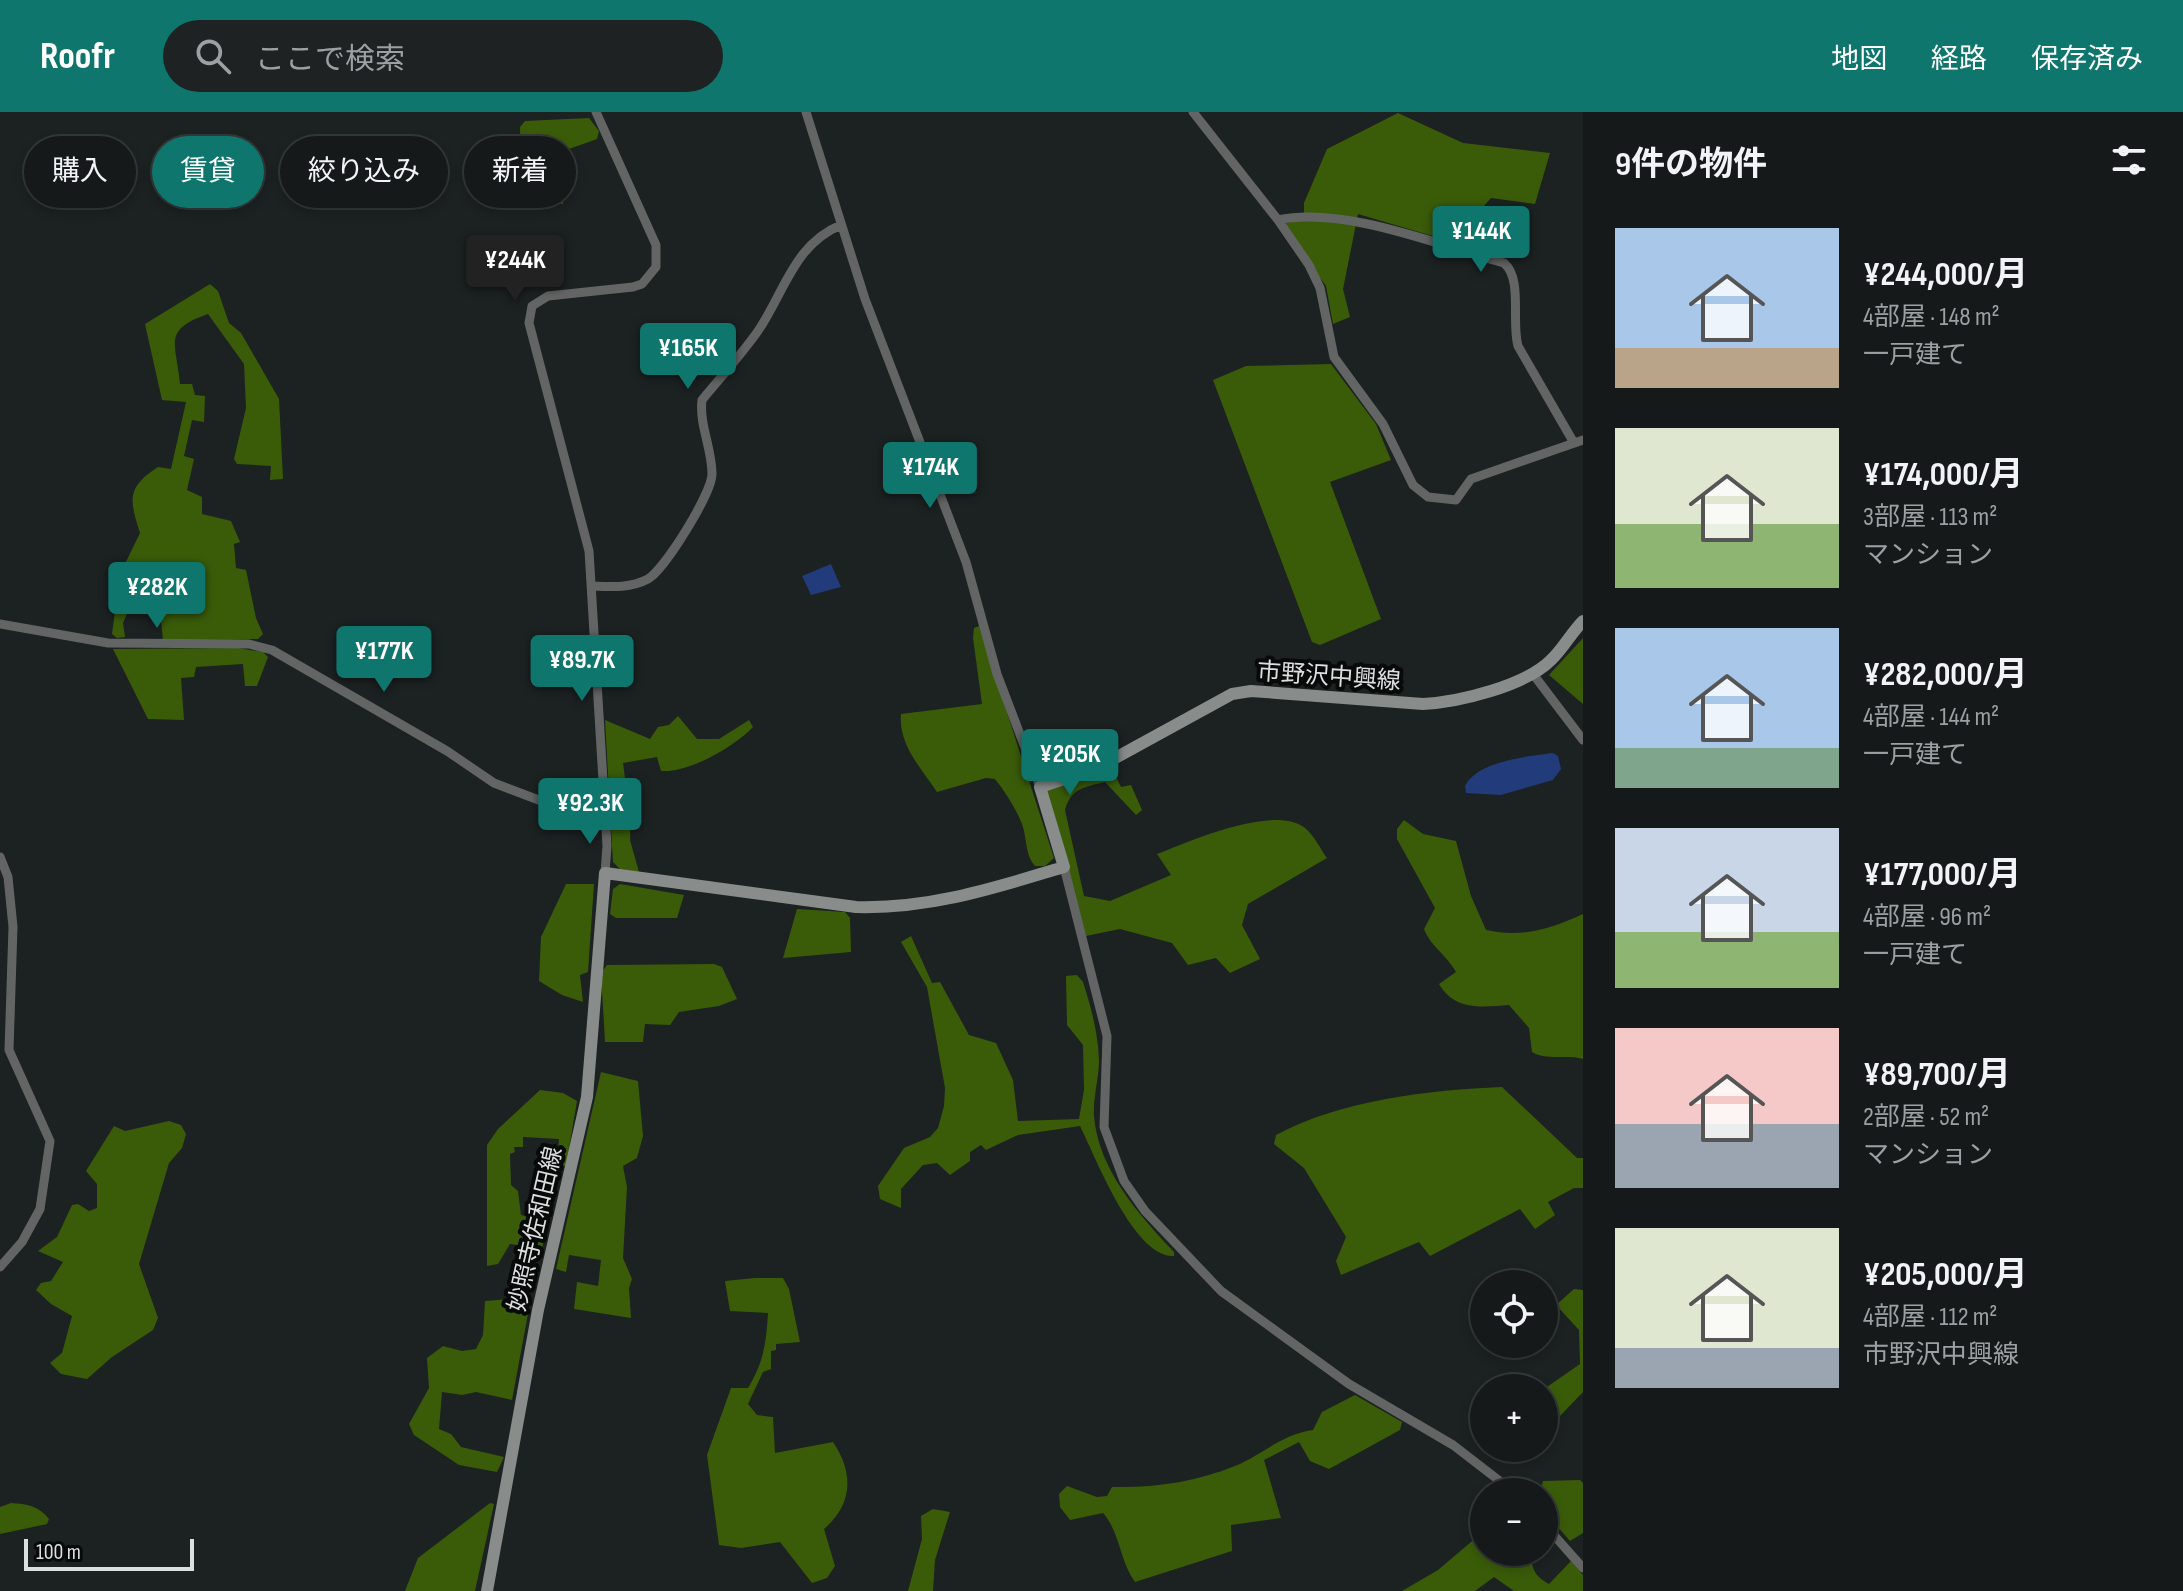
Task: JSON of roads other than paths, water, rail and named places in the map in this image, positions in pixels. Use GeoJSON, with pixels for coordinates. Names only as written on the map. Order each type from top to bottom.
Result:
{"type":"FeatureCollection","features":[{"type":"Feature","properties":{"kind":"main road","name":"市野沢中興線"},"geometry":{"type":"LineString","coordinates":[[1040,787],[1097,768],[1232,694],[1251,691],[1423,704],[1477,694],[1533,674],[1552,660],[1583,621]]}},
{"type":"Feature","properties":{"kind":"main road"},"geometry":{"type":"LineString","coordinates":[[605,873],[696,888],[895,908],[943,902],[1064,867],[1040,787]]}},
{"type":"Feature","properties":{"kind":"main road","name":"妙照寺佐和田線"},"geometry":{"type":"LineString","coordinates":[[487,1591],[538,1310],[587,1097],[605,873]]}},
{"type":"Feature","properties":{"kind":"street"},"geometry":{"type":"LineString","coordinates":[[596,112],[656,245],[656,267],[642,284],[633,287],[548,296],[532,306],[529,323],[589,551],[605,873]]}},
{"type":"Feature","properties":{"kind":"street"},"geometry":{"type":"LineString","coordinates":[[806,112],[865,299],[966,562],[997,674],[1040,787]]}},
{"type":"Feature","properties":{"kind":"street"},"geometry":{"type":"LineString","coordinates":[[1193,112],[1278,220],[1320,288],[1334,357],[1383,424],[1413,485],[1428,497],[1456,500],[1471,479],[1579,441],[1518,346],[1513,329],[1513,276],[1504,263],[1331,215],[1301,215],[1278,220]]}},
{"type":"Feature","properties":{"kind":"street"},"geometry":{"type":"LineString","coordinates":[[593,586],[622,588],[648,579],[660,569],[705,499],[711,484],[702,400],[760,329],[778,289],[813,242],[841,225]]}},
{"type":"Feature","properties":{"kind":"street"},"geometry":{"type":"LineString","coordinates":[[0,624],[108,643],[261,646],[304,666],[494,783],[544,802],[604,818]]}},
{"type":"Feature","properties":{"kind":"street"},"geometry":{"type":"LineString","coordinates":[[1533,674],[1583,740]]}},
{"type":"Feature","properties":{"kind":"street"},"geometry":{"type":"LineString","coordinates":[[0,857],[8,877],[13,927],[9,1050],[50,1141],[40,1209],[22,1242],[0,1267]]}},
{"type":"Feature","properties":{"kind":"street"},"geometry":{"type":"LineString","coordinates":[[1064,867],[1107,1036],[1104,1127],[1124,1181],[1145,1211],[1221,1291],[1349,1384],[1453,1445],[1496,1478]]}},
{"type":"Feature","properties":{"kind":"street"},"geometry":{"type":"LineString","coordinates":[[1558,1540],[1583,1568]]}},
{"type":"Feature","properties":{"kind":"water"},"geometry":{"type":"Polygon","coordinates":[[[831,564],[841,587],[811,595],[802,576],[831,564]]]}},
{"type":"Feature","properties":{"kind":"water"},"geometry":{"type":"Polygon","coordinates":[[[1553,753],[1558,756],[1561,769],[1553,780],[1501,795],[1466,793],[1465,786],[1471,778],[1492,765],[1553,753]]]}}]}
